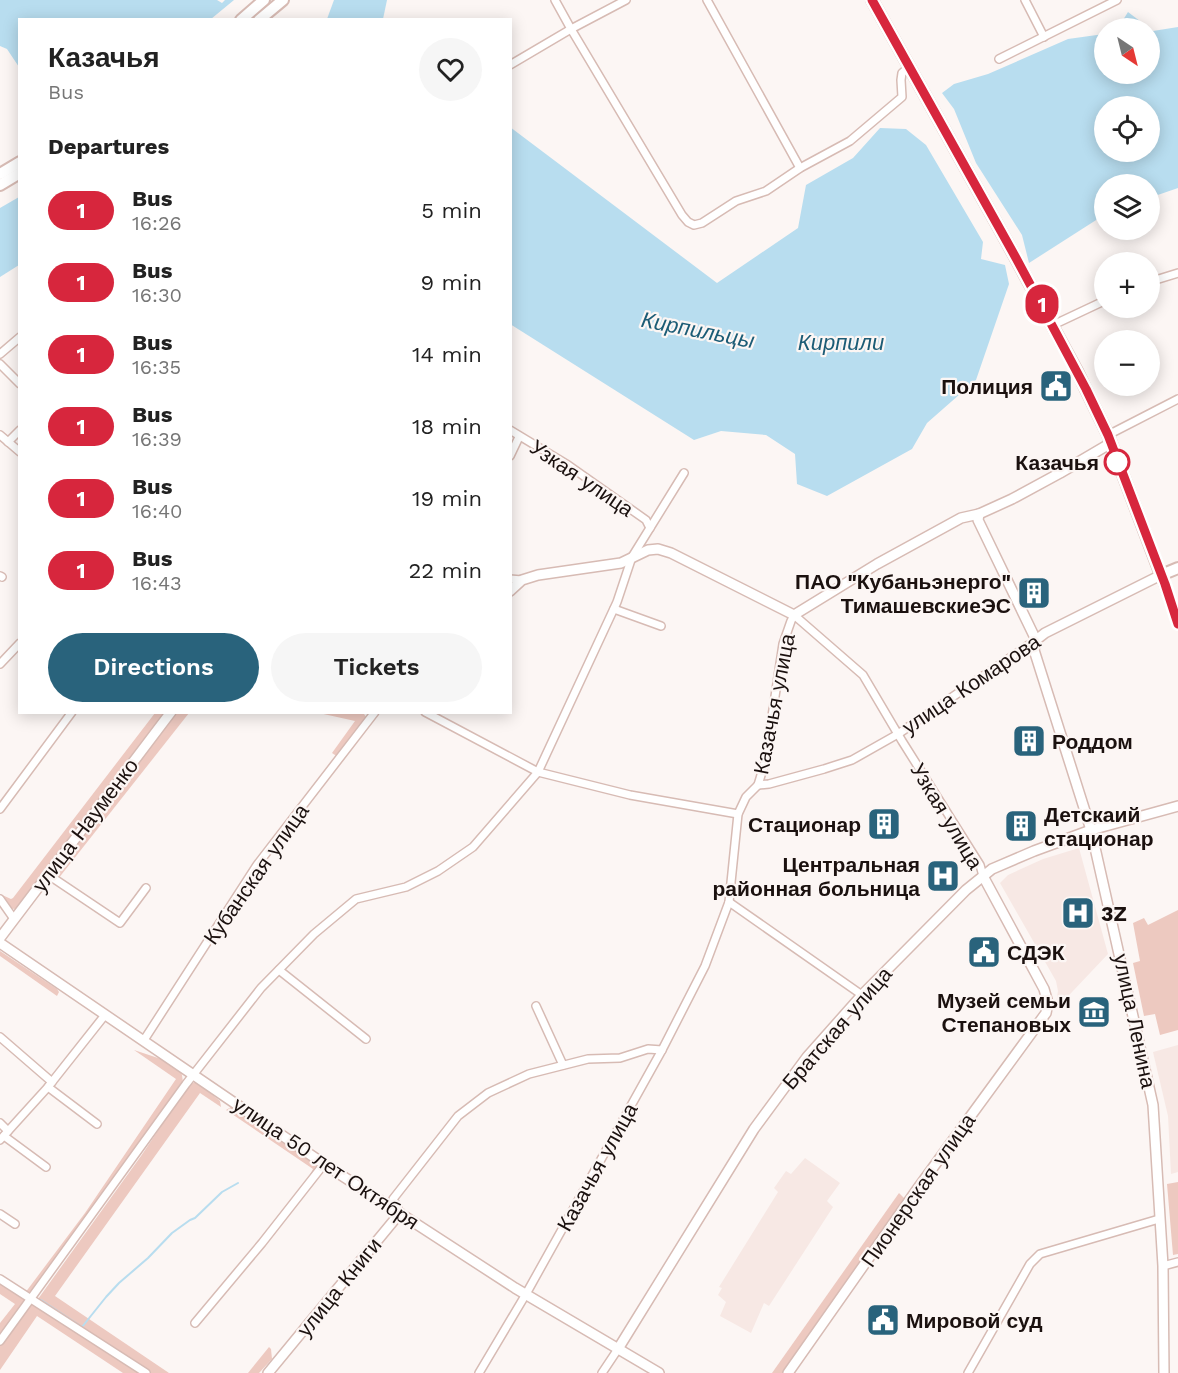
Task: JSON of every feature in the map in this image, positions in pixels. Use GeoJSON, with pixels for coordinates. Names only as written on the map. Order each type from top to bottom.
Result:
{"type":"FeatureCollection","features":[{"type":"Feature","properties":{"kind":"main road"},"geometry":{"type":"LineString","coordinates":[[243,18],[264,0]]}},
{"type":"Feature","properties":{"kind":"main road"},"geometry":{"type":"LineString","coordinates":[[261,18],[283,0]]}},
{"type":"Feature","properties":{"kind":"main road"},"geometry":{"type":"LineString","coordinates":[[872,0],[1053,325],[1109,439],[1178,624]]}},
{"type":"Feature","properties":{"kind":"main road"},"geometry":{"type":"LineString","coordinates":[[0,174],[18,163]]}},
{"type":"Feature","properties":{"kind":"main road"},"geometry":{"type":"LineString","coordinates":[[0,185],[18,174]]}},
{"type":"Feature","properties":{"kind":"main road","name":"Казачья улица"},"geometry":{"type":"LineString","coordinates":[[794,615],[877,564],[961,518],[979,514],[1012,499],[1060,473],[1109,439]]}},
{"type":"Feature","properties":{"kind":"main road","name":"улица Ленина"},"geometry":{"type":"LineString","coordinates":[[979,514],[978,520],[1036,640],[1034,650],[1091,830],[1153,1105],[1163,1266],[1164,1373]]}},
{"type":"Feature","properties":{"kind":"main road","name":"Узкая улица"},"geometry":{"type":"LineString","coordinates":[[522,580],[538,575],[621,563],[641,552],[653,549],[671,553],[794,615]]}},
{"type":"Feature","properties":{"kind":"main road","name":"улица Комарова"},"geometry":{"type":"LineString","coordinates":[[1036,640],[1041,635],[1178,568]]}},
{"type":"Feature","properties":{"kind":"main road"},"geometry":{"type":"LineString","coordinates":[[512,589],[522,580]]}},
{"type":"Feature","properties":{"kind":"main road","name":"улица Науменко"},"geometry":{"type":"LineString","coordinates":[[0,938],[169,714]]}},
{"type":"Feature","properties":{"kind":"main road","name":"Братская улица"},"geometry":{"type":"LineString","coordinates":[[618,1349],[754,1129],[807,1057],[862,995],[955,901],[983,876],[1002,864],[1091,830],[1178,806]]}},
{"type":"Feature","properties":{"kind":"main road","name":"Узкая улица"},"geometry":{"type":"LineString","coordinates":[[983,876],[1044,989],[1047,1008]]}},
{"type":"Feature","properties":{"kind":"main road","name":"улица 50 лет Октября"},"geometry":{"type":"LineString","coordinates":[[0,943],[324,1164],[526,1294],[659,1373]]}},
{"type":"Feature","properties":{"kind":"main road","name":"Пионерская улица"},"geometry":{"type":"LineString","coordinates":[[789,1373],[921,1183],[1043,1019],[1047,1008]]}},
{"type":"Feature","properties":{"kind":"main road","name":"улица Книги"},"geometry":{"type":"LineString","coordinates":[[268,1373],[400,1213]]}},
{"type":"Feature","properties":{"kind":"street"},"geometry":{"type":"LineString","coordinates":[[555,0],[682,215],[694,225],[702,223],[736,201],[766,191],[800,168],[850,141],[879,115],[899,101],[903,93],[902,73],[909,67]]}},
{"type":"Feature","properties":{"kind":"street"},"geometry":{"type":"LineString","coordinates":[[512,64],[626,0]]}},
{"type":"Feature","properties":{"kind":"street"},"geometry":{"type":"LineString","coordinates":[[707,0],[800,168]]}},
{"type":"Feature","properties":{"kind":"street"},"geometry":{"type":"LineString","coordinates":[[1025,0],[1044,37]]}},
{"type":"Feature","properties":{"kind":"street"},"geometry":{"type":"LineString","coordinates":[[999,59],[1117,0]]}},
{"type":"Feature","properties":{"kind":"street"},"geometry":{"type":"LineString","coordinates":[[1160,279],[1178,273]]}},
{"type":"Feature","properties":{"kind":"street"},"geometry":{"type":"LineString","coordinates":[[1053,325],[1094,306]]}},
{"type":"Feature","properties":{"kind":"street"},"geometry":{"type":"LineString","coordinates":[[0,354],[18,339]]}},
{"type":"Feature","properties":{"kind":"street"},"geometry":{"type":"LineString","coordinates":[[0,364],[18,382]]}},
{"type":"Feature","properties":{"kind":"street","name":"Казачья улица"},"geometry":{"type":"LineString","coordinates":[[1109,439],[1178,399]]}},
{"type":"Feature","properties":{"kind":"street"},"geometry":{"type":"LineString","coordinates":[[8,442],[18,432]]}},
{"type":"Feature","properties":{"kind":"street","name":"Узкая улица"},"geometry":{"type":"LineString","coordinates":[[512,432],[568,465],[646,520],[650,528]]}},
{"type":"Feature","properties":{"kind":"street"},"geometry":{"type":"LineString","coordinates":[[0,435],[18,450]]}},
{"type":"Feature","properties":{"kind":"street"},"geometry":{"type":"LineString","coordinates":[[512,452],[519,437]]}},
{"type":"Feature","properties":{"kind":"street"},"geometry":{"type":"LineString","coordinates":[[0,1341],[194,1075],[261,988],[314,934],[356,899],[406,887],[438,871],[473,847],[538,772],[614,609],[632,557],[684,473]]}},
{"type":"Feature","properties":{"kind":"street"},"geometry":{"type":"LineString","coordinates":[[512,579],[522,580]]}},
{"type":"Feature","properties":{"kind":"street"},"geometry":{"type":"LineString","coordinates":[[614,609],[661,626]]}},
{"type":"Feature","properties":{"kind":"street","name":"Казачья улица"},"geometry":{"type":"LineString","coordinates":[[479,1373],[526,1294],[662,1050],[705,966],[729,902],[738,814],[746,797],[758,785],[765,762],[783,645],[794,615]]}},
{"type":"Feature","properties":{"kind":"street","name":"Узкая улица"},"geometry":{"type":"LineString","coordinates":[[794,615],[863,675],[980,865],[983,876]]}},
{"type":"Feature","properties":{"kind":"street","name":"улица Комарова"},"geometry":{"type":"LineString","coordinates":[[758,785],[769,784],[852,760],[898,734],[1036,640]]}},
{"type":"Feature","properties":{"kind":"street"},"geometry":{"type":"LineString","coordinates":[[1,661],[18,646]]}},
{"type":"Feature","properties":{"kind":"street"},"geometry":{"type":"LineString","coordinates":[[0,809],[71,714]]}},
{"type":"Feature","properties":{"kind":"street","name":"Кубанская улица"},"geometry":{"type":"LineString","coordinates":[[144,1040],[257,865],[373,714]]}},
{"type":"Feature","properties":{"kind":"street"},"geometry":{"type":"LineString","coordinates":[[429,714],[538,772],[630,795],[738,814]]}},
{"type":"Feature","properties":{"kind":"street"},"geometry":{"type":"LineString","coordinates":[[47,874],[120,923],[146,888]]}},
{"type":"Feature","properties":{"kind":"street"},"geometry":{"type":"LineString","coordinates":[[0,899],[14,919]]}},
{"type":"Feature","properties":{"kind":"street"},"geometry":{"type":"LineString","coordinates":[[729,902],[862,995]]}},
{"type":"Feature","properties":{"kind":"street"},"geometry":{"type":"LineString","coordinates":[[279,970],[366,1039]]}},
{"type":"Feature","properties":{"kind":"street"},"geometry":{"type":"LineString","coordinates":[[536,1006],[563,1065]]}},
{"type":"Feature","properties":{"kind":"street"},"geometry":{"type":"LineString","coordinates":[[4,1136],[50,1085],[105,1016]]}},
{"type":"Feature","properties":{"kind":"street"},"geometry":{"type":"LineString","coordinates":[[0,1037],[50,1085],[98,1124]]}},
{"type":"Feature","properties":{"kind":"street"},"geometry":{"type":"LineString","coordinates":[[400,1213],[393,1199],[458,1116],[488,1093],[529,1074],[563,1065],[588,1059],[620,1058],[648,1049],[662,1050]]}},
{"type":"Feature","properties":{"kind":"street"},"geometry":{"type":"LineString","coordinates":[[0,1123],[4,1136],[46,1167]]}},
{"type":"Feature","properties":{"kind":"street"},"geometry":{"type":"LineString","coordinates":[[195,1323],[324,1164]]}},
{"type":"Feature","properties":{"kind":"street"},"geometry":{"type":"LineString","coordinates":[[0,1214],[15,1224]]}},
{"type":"Feature","properties":{"kind":"street"},"geometry":{"type":"LineString","coordinates":[[968,1373],[1030,1264],[1040,1254],[1159,1219]]}},
{"type":"Feature","properties":{"kind":"street"},"geometry":{"type":"LineString","coordinates":[[1163,1266],[1178,1262]]}},
{"type":"Feature","properties":{"kind":"street"},"geometry":{"type":"LineString","coordinates":[[0,1279],[146,1373]]}},
{"type":"Feature","properties":{"kind":"street","name":"Братская улица"},"geometry":{"type":"LineString","coordinates":[[602,1373],[618,1349]]}},
{"type":"Feature","properties":{"kind":"shaded area"},"geometry":{"type":"Polygon","coordinates":[[[154,714],[167,714],[17,909],[8,907],[0,894],[13,898],[154,714]]]}},
{"type":"Feature","properties":{"kind":"shaded area"},"geometry":{"type":"Polygon","coordinates":[[[175,714],[188,714],[58,879],[53,875],[75,843],[175,714]]]}},
{"type":"Feature","properties":{"kind":"shaded area"},"geometry":{"type":"Polygon","coordinates":[[[324,714],[364,714],[367,719],[338,757],[332,753],[355,721],[324,714]]]}},
{"type":"Feature","properties":{"kind":"shaded area"},"geometry":{"type":"Polygon","coordinates":[[[1079,848],[1108,954],[1055,1010],[1058,991],[1056,981],[1000,883],[1008,875],[1043,859],[1079,848]]]}},
{"type":"Feature","properties":{"kind":"shaded area"},"geometry":{"type":"Polygon","coordinates":[[[1178,910],[1178,1030],[1160,1035],[1155,1014],[1144,1016],[1133,963],[1140,961],[1133,923],[1144,918],[1148,925],[1178,910]]]}},
{"type":"Feature","properties":{"kind":"shaded area"},"geometry":{"type":"Polygon","coordinates":[[[0,951],[57,989],[59,992],[57,996],[0,956],[0,951]]]}},
{"type":"Feature","properties":{"kind":"shaded area"},"geometry":{"type":"Polygon","coordinates":[[[1178,1045],[1178,1172],[1171,1174],[1168,1116],[1153,1052],[1178,1045]]]}},
{"type":"Feature","properties":{"kind":"shaded area"},"geometry":{"type":"Polygon","coordinates":[[[134,1050],[161,1059],[181,1072],[183,1083],[32,1296],[25,1293],[85,1213],[176,1079],[134,1050]]]}},
{"type":"Feature","properties":{"kind":"shaded area"},"geometry":{"type":"Polygon","coordinates":[[[198,1083],[220,1101],[221,1107],[200,1093],[55,1296],[169,1373],[149,1373],[39,1302],[38,1299],[141,1156],[188,1086],[198,1083]]]}},
{"type":"Feature","properties":{"kind":"shaded area"},"geometry":{"type":"Polygon","coordinates":[[[231,1107],[319,1167],[309,1177],[313,1169],[226,1110],[231,1107]]]}},
{"type":"Feature","properties":{"kind":"shaded area"},"geometry":{"type":"Polygon","coordinates":[[[805,1158],[840,1183],[827,1201],[833,1207],[769,1306],[764,1303],[751,1333],[720,1316],[726,1302],[718,1295],[722,1288],[719,1287],[778,1192],[774,1188],[786,1171],[791,1174],[805,1158]]]}},
{"type":"Feature","properties":{"kind":"shaded area"},"geometry":{"type":"Polygon","coordinates":[[[1178,1182],[1178,1254],[1173,1255],[1167,1184],[1178,1182]]]}},
{"type":"Feature","properties":{"kind":"shaded area"},"geometry":{"type":"Polygon","coordinates":[[[899,1193],[905,1199],[904,1203],[784,1373],[772,1373],[899,1193]]]}},
{"type":"Feature","properties":{"kind":"shaded area"},"geometry":{"type":"Polygon","coordinates":[[[0,1281],[21,1295],[25,1302],[0,1336],[0,1323],[15,1304],[0,1294],[0,1281]]]}},
{"type":"Feature","properties":{"kind":"shaded area"},"geometry":{"type":"Polygon","coordinates":[[[29,1305],[35,1305],[140,1373],[123,1373],[37,1316],[0,1370],[0,1344],[29,1305]]]}},
{"type":"Feature","properties":{"kind":"shaded area"},"geometry":{"type":"Polygon","coordinates":[[[269,1347],[272,1359],[259,1373],[248,1373],[269,1347]]]}},
{"type":"Feature","properties":{"kind":"water"},"geometry":{"type":"Polygon","coordinates":[[[0,0],[217,0],[222,3],[225,0],[234,0],[212,18],[18,18],[18,66],[7,49],[0,46],[0,0]]]}},
{"type":"Feature","properties":{"kind":"water"},"geometry":{"type":"Polygon","coordinates":[[[334,0],[387,0],[383,18],[327,18],[334,0]]]}},
{"type":"Feature","properties":{"kind":"water"},"geometry":{"type":"Polygon","coordinates":[[[1128,12],[1136,18],[1124,18],[1128,12]]]}},
{"type":"Feature","properties":{"kind":"water"},"geometry":{"type":"Polygon","coordinates":[[[1178,27],[1178,188],[1160,194],[1160,174],[1094,174],[1094,221],[1029,263],[1022,235],[976,163],[954,109],[942,93],[954,84],[988,74],[1068,39],[1094,35],[1094,84],[1160,84],[1160,30],[1178,27]]]}},
{"type":"Feature","properties":{"kind":"water","name":"Кирпили"},"geometry":{"type":"Polygon","coordinates":[[[880,128],[906,129],[926,145],[983,242],[981,259],[1005,265],[1009,284],[976,380],[927,423],[912,449],[827,496],[797,484],[795,454],[766,435],[721,431],[694,440],[512,325],[512,129],[717,283],[798,228],[806,185],[853,158],[880,128]]]}},
{"type":"Feature","properties":{"kind":"water"},"geometry":{"type":"Polygon","coordinates":[[[18,198],[18,266],[0,277],[0,208],[18,198]]]}},
{"type":"Feature","properties":{"kind":"waterway"},"geometry":{"type":"LineString","coordinates":[[41,1300],[82,1327],[119,1283],[172,1233],[195,1218],[222,1192],[238,1183]]}},
{"type":"Feature","properties":{"kind":"bus line","name":"1"},"geometry":{"type":"LineString","coordinates":[[872,0],[1053,325],[1086,389],[1108,435],[1178,624]]}},
{"type":"Feature","properties":{"kind":"place","name":"Полиция"},"geometry":{"type":"Point","coordinates":[1056,386]}},
{"type":"Feature","properties":{"kind":"place","name":"Казачья"},"geometry":{"type":"Point","coordinates":[1117,462]}},
{"type":"Feature","properties":{"kind":"place","name":"ПАО \"Кубаньэнерго\" ТимашевскиеЭС"},"geometry":{"type":"Point","coordinates":[1034,593]}},
{"type":"Feature","properties":{"kind":"place","name":"Роддом"},"geometry":{"type":"Point","coordinates":[1029,741]}},
{"type":"Feature","properties":{"kind":"place","name":"Стационар"},"geometry":{"type":"Point","coordinates":[884,824]}},
{"type":"Feature","properties":{"kind":"place","name":"Детскаий стационар"},"geometry":{"type":"Point","coordinates":[1021,826]}},
{"type":"Feature","properties":{"kind":"place","name":"Центральная районная больница"},"geometry":{"type":"Point","coordinates":[943,876]}},
{"type":"Feature","properties":{"kind":"place","name":"3Z"},"geometry":{"type":"Point","coordinates":[1078,913]}},
{"type":"Feature","properties":{"kind":"place","name":"СДЭК"},"geometry":{"type":"Point","coordinates":[984,952]}},
{"type":"Feature","properties":{"kind":"place","name":"Музей семьи Степановых"},"geometry":{"type":"Point","coordinates":[1094,1012]}},
{"type":"Feature","properties":{"kind":"place","name":"Мировой суд"},"geometry":{"type":"Point","coordinates":[883,1320]}},
{"type":"Feature","properties":{"kind":"water label","name":"Кирпильцы"},"geometry":{"type":"Point","coordinates":[698,330]}}]}
